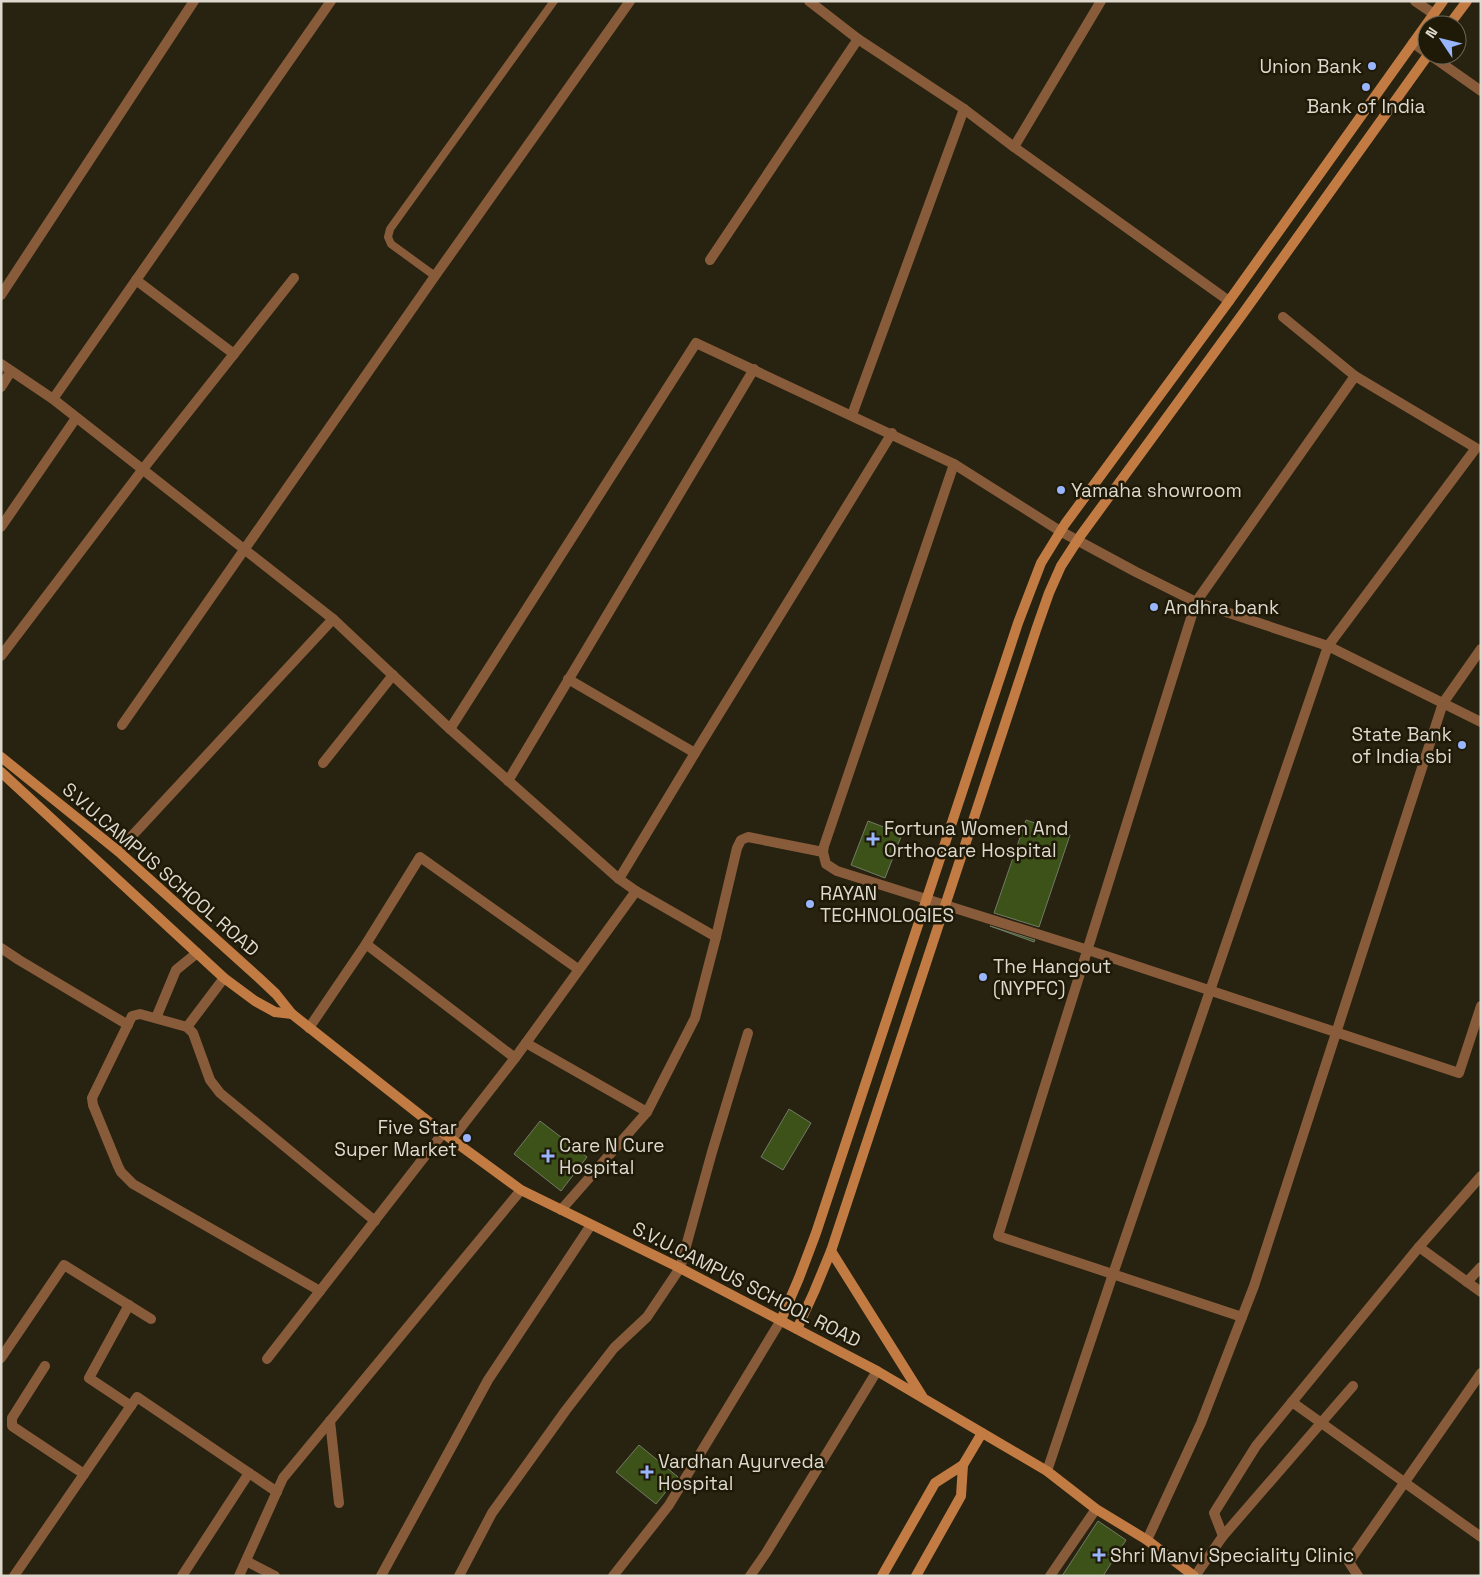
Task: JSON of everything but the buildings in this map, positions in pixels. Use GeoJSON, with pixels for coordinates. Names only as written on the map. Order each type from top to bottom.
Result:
{"type":"FeatureCollection","features":[{"type":"Feature","properties":{"kind":"street"},"geometry":{"type":"LineString","coordinates":[[1,295],[194,1]]}},
{"type":"Feature","properties":{"kind":"street"},"geometry":{"type":"LineString","coordinates":[[53,399],[331,1]]}},
{"type":"Feature","properties":{"kind":"street"},"geometry":{"type":"LineString","coordinates":[[122,725],[435,276],[630,1]]}},
{"type":"Feature","properties":{"kind":"street"},"geometry":{"type":"LineString","coordinates":[[810,1],[858,39],[964,109],[1229,301]]}},
{"type":"Feature","properties":{"kind":"street"},"geometry":{"type":"LineString","coordinates":[[1014,147],[1101,1]]}},
{"type":"Feature","properties":{"kind":"street"},"geometry":{"type":"LineString","coordinates":[[1415,1],[1434,14]]}},
{"type":"Feature","properties":{"kind":"street"},"geometry":{"type":"LineString","coordinates":[[613,1576],[669,1505],[781,1320],[800,1278],[1031,586],[1041,563],[1060,531],[1229,301],[1443,1]]}},
{"type":"Feature","properties":{"kind":"street"},"geometry":{"type":"LineString","coordinates":[[1456,15],[1466,1]]}},
{"type":"Feature","properties":{"kind":"street"},"geometry":{"type":"LineString","coordinates":[[710,260],[858,39]]}},
{"type":"Feature","properties":{"kind":"street"},"geometry":{"type":"LineString","coordinates":[[1413,43],[1417,46]]}},
{"type":"Feature","properties":{"kind":"street"},"geometry":{"type":"LineString","coordinates":[[797,1329],[831,1251],[944,905],[1049,594],[1062,566],[1078,539],[1244,312],[1420,65]]}},
{"type":"Feature","properties":{"kind":"street"},"geometry":{"type":"LineString","coordinates":[[1444,65],[1481,91]]}},
{"type":"Feature","properties":{"kind":"street"},"geometry":{"type":"LineString","coordinates":[[852,415],[964,109]]}},
{"type":"Feature","properties":{"kind":"street"},"geometry":{"type":"LineString","coordinates":[[1,656],[143,469],[294,278]]}},
{"type":"Feature","properties":{"kind":"street"},"geometry":{"type":"LineString","coordinates":[[136,280],[234,354]]}},
{"type":"Feature","properties":{"kind":"street"},"geometry":{"type":"LineString","coordinates":[[1048,1471],[1113,1274],[1328,646],[1476,448],[1355,376],[1283,317]]}},
{"type":"Feature","properties":{"kind":"street"},"geometry":{"type":"LineString","coordinates":[[450,729],[696,343],[892,433],[954,464],[1060,531],[1196,602],[1328,646],[1481,722]]}},
{"type":"Feature","properties":{"kind":"street"},"geometry":{"type":"LineString","coordinates":[[1,364],[53,399],[333,619],[450,729],[619,879],[636,891],[716,937]]}},
{"type":"Feature","properties":{"kind":"street"},"geometry":{"type":"LineString","coordinates":[[508,781],[754,369]]}},
{"type":"Feature","properties":{"kind":"street"},"geometry":{"type":"LineString","coordinates":[[1,387],[12,371]]}},
{"type":"Feature","properties":{"kind":"street"},"geometry":{"type":"LineString","coordinates":[[1242,1317],[998,1236],[1196,602],[1355,376]]}},
{"type":"Feature","properties":{"kind":"street"},"geometry":{"type":"LineString","coordinates":[[1,527],[76,418]]}},
{"type":"Feature","properties":{"kind":"street"},"geometry":{"type":"LineString","coordinates":[[619,879],[892,433]]}},
{"type":"Feature","properties":{"kind":"street"},"geometry":{"type":"LineString","coordinates":[[954,464],[824,846],[823,852],[826,864],[837,871],[1088,950],[1459,1073],[1481,1006]]}},
{"type":"Feature","properties":{"kind":"street"},"geometry":{"type":"LineString","coordinates":[[118,850],[333,619]]}},
{"type":"Feature","properties":{"kind":"street"},"geometry":{"type":"LineString","coordinates":[[1147,1540],[1200,1423],[1254,1286],[1443,703],[1481,649]]}},
{"type":"Feature","properties":{"kind":"street"},"geometry":{"type":"LineString","coordinates":[[323,763],[393,675]]}},
{"type":"Feature","properties":{"kind":"street"},"geometry":{"type":"LineString","coordinates":[[568,679],[695,753]]}},
{"type":"Feature","properties":{"kind":"street","name":"S.V.U.CAMPUS SCHOOL ROAD"},"geometry":{"type":"LineString","coordinates":[[1,757],[118,850],[276,994],[292,1014],[443,1133],[521,1190],[680,1268],[878,1371],[1048,1471],[1096,1509],[1147,1540],[1194,1576]]}},
{"type":"Feature","properties":{"kind":"street","name":"S.V.U.CAMPUS SCHOOL ROAD"},"geometry":{"type":"LineString","coordinates":[[1,772],[224,978],[255,1001],[275,1012],[292,1014]]}},
{"type":"Feature","properties":{"kind":"street"},"geometry":{"type":"LineString","coordinates":[[561,1210],[647,1112],[695,1018],[736,848],[741,840],[748,836],[823,852]]}},
{"type":"Feature","properties":{"kind":"street"},"geometry":{"type":"LineString","coordinates":[[309,1028],[366,944],[420,856],[578,969]]}},
{"type":"Feature","properties":{"kind":"street"},"geometry":{"type":"LineString","coordinates":[[452,1139],[515,1058],[636,891]]}},
{"type":"Feature","properties":{"kind":"street"},"geometry":{"type":"LineString","coordinates":[[366,944],[515,1058]]}},
{"type":"Feature","properties":{"kind":"street"},"geometry":{"type":"LineString","coordinates":[[1,948],[128,1025]]}},
{"type":"Feature","properties":{"kind":"street"},"geometry":{"type":"LineString","coordinates":[[156,1018],[176,970],[197,953]]}},
{"type":"Feature","properties":{"kind":"street"},"geometry":{"type":"LineString","coordinates":[[187,1027],[224,978]]}},
{"type":"Feature","properties":{"kind":"street"},"geometry":{"type":"LineString","coordinates":[[320,1291],[133,1184],[121,1172],[93,1105],[92,1098],[132,1016],[140,1014],[187,1027],[193,1033],[208,1074],[220,1093],[375,1221]]}},
{"type":"Feature","properties":{"kind":"street"},"geometry":{"type":"LineString","coordinates":[[459,1576],[497,1505],[614,1348],[647,1317],[680,1268],[712,1152],[748,1033]]}},
{"type":"Feature","properties":{"kind":"street"},"geometry":{"type":"LineString","coordinates":[[526,1043],[647,1112]]}},
{"type":"Feature","properties":{"kind":"street"},"geometry":{"type":"LineString","coordinates":[[268,1359],[443,1133]]}},
{"type":"Feature","properties":{"kind":"street"},"geometry":{"type":"LineString","coordinates":[[1223,1536],[1214,1513],[1256,1446],[1419,1247],[1481,1176]]}},
{"type":"Feature","properties":{"kind":"street"},"geometry":{"type":"LineString","coordinates":[[240,1576],[283,1478],[521,1190]]}},
{"type":"Feature","properties":{"kind":"street"},"geometry":{"type":"LineString","coordinates":[[381,1576],[488,1380],[591,1225]]}},
{"type":"Feature","properties":{"kind":"street"},"geometry":{"type":"LineString","coordinates":[[1419,1247],[1481,1292]]}},
{"type":"Feature","properties":{"kind":"street"},"geometry":{"type":"LineString","coordinates":[[831,1251],[924,1399]]}},
{"type":"Feature","properties":{"kind":"street"},"geometry":{"type":"LineString","coordinates":[[1,1358],[64,1265],[151,1319]]}},
{"type":"Feature","properties":{"kind":"street"},"geometry":{"type":"LineString","coordinates":[[1467,1282],[1481,1267]]}},
{"type":"Feature","properties":{"kind":"street"},"geometry":{"type":"LineString","coordinates":[[129,1305],[89,1378],[131,1406]]}},
{"type":"Feature","properties":{"kind":"street"},"geometry":{"type":"LineString","coordinates":[[45,1366],[12,1418],[12,1426],[84,1474]]}},
{"type":"Feature","properties":{"kind":"street"},"geometry":{"type":"LineString","coordinates":[[750,1576],[878,1371]]}},
{"type":"Feature","properties":{"kind":"street"},"geometry":{"type":"LineString","coordinates":[[1358,1576],[1349,1562],[1481,1372]]}},
{"type":"Feature","properties":{"kind":"street"},"geometry":{"type":"LineString","coordinates":[[1194,1576],[1223,1536],[1353,1386]]}},
{"type":"Feature","properties":{"kind":"street"},"geometry":{"type":"LineString","coordinates":[[14,1576],[137,1397],[277,1492]]}},
{"type":"Feature","properties":{"kind":"street"},"geometry":{"type":"LineString","coordinates":[[1292,1402],[1481,1537]]}},
{"type":"Feature","properties":{"kind":"street"},"geometry":{"type":"LineString","coordinates":[[330,1421],[339,1503]]}},
{"type":"Feature","properties":{"kind":"street"},"geometry":{"type":"LineString","coordinates":[[882,1576],[936,1483],[963,1464],[982,1433]]}},
{"type":"Feature","properties":{"kind":"street"},"geometry":{"type":"LineString","coordinates":[[916,1576],[961,1496],[963,1464]]}},
{"type":"Feature","properties":{"kind":"street"},"geometry":{"type":"LineString","coordinates":[[182,1576],[249,1473]]}},
{"type":"Feature","properties":{"kind":"street"},"geometry":{"type":"LineString","coordinates":[[1050,1576],[1096,1509]]}},
{"type":"Feature","properties":{"kind":"street"},"geometry":{"type":"LineString","coordinates":[[246,1561],[275,1576]]}},
{"type":"Feature","properties":{"kind":"lane"},"geometry":{"type":"LineString","coordinates":[[435,276],[391,244],[388,237],[390,229],[554,1]]}},
{"type":"Feature","properties":{"kind":"place","name":"Union Bank"},"geometry":{"type":"Point","coordinates":[1372,66]}},
{"type":"Feature","properties":{"kind":"place","name":"Bank of India"},"geometry":{"type":"Point","coordinates":[1366,87]}},
{"type":"Feature","properties":{"kind":"place","name":"Yamaha showroom"},"geometry":{"type":"Point","coordinates":[1061,490]}},
{"type":"Feature","properties":{"kind":"place","name":"Andhra bank"},"geometry":{"type":"Point","coordinates":[1154,607]}},
{"type":"Feature","properties":{"kind":"place","name":"State Bank of India sbi"},"geometry":{"type":"Point","coordinates":[1462,745]}},
{"type":"Feature","properties":{"kind":"place","name":"Fortuna Women And Orthocare Hospital"},"geometry":{"type":"Point","coordinates":[873,839]}},
{"type":"Feature","properties":{"kind":"place","name":"RAYAN TECHNOLOGIES"},"geometry":{"type":"Point","coordinates":[810,904]}},
{"type":"Feature","properties":{"kind":"place","name":"The Hangout (NYPFC)"},"geometry":{"type":"Point","coordinates":[983,977]}},
{"type":"Feature","properties":{"kind":"place","name":"Five Star Super Market"},"geometry":{"type":"Point","coordinates":[467,1138]}},
{"type":"Feature","properties":{"kind":"place","name":"Care N Cure Hospital"},"geometry":{"type":"Point","coordinates":[548,1156]}},
{"type":"Feature","properties":{"kind":"place","name":"Vardhan Ayurveda Hospital"},"geometry":{"type":"Point","coordinates":[647,1472]}},
{"type":"Feature","properties":{"kind":"place","name":"Shri Manvi Speciality Clinic"},"geometry":{"type":"Point","coordinates":[1099,1555]}}]}
